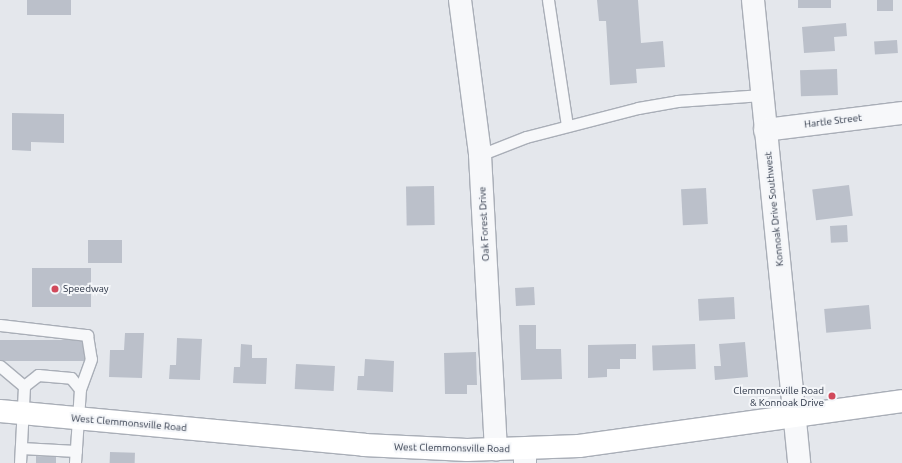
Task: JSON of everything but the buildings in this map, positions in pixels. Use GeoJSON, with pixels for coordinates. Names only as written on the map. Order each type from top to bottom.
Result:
{"type":"FeatureCollection","features":[{"type":"Feature","properties":{"kind":"main road","name":"West Clemmonsville Road"},"geometry":{"type":"LineString","coordinates":[[0,411],[364,445],[496,450],[525,456],[579,446],[796,418],[902,401]]}},
{"type":"Feature","properties":{"kind":"street","name":"Oak Forest Drive"},"geometry":{"type":"LineString","coordinates":[[460,0],[480,155],[496,450]]}},
{"type":"Feature","properties":{"kind":"street","name":"Konnoak Drive Southwest"},"geometry":{"type":"LineString","coordinates":[[752,0],[796,418],[799,463]]}},
{"type":"Feature","properties":{"kind":"street","name":"Hartle Street"},"geometry":{"type":"LineString","coordinates":[[765,130],[902,113]]}},
{"type":"Feature","properties":{"kind":"lane"},"geometry":{"type":"LineString","coordinates":[[548,0],[567,126]]}},
{"type":"Feature","properties":{"kind":"lane"},"geometry":{"type":"LineString","coordinates":[[480,155],[526,137],[677,101],[762,95]]}},
{"type":"Feature","properties":{"kind":"lane"},"geometry":{"type":"LineString","coordinates":[[0,325],[87,335],[91,359],[80,389],[75,463]]}},
{"type":"Feature","properties":{"kind":"lane"},"geometry":{"type":"LineString","coordinates":[[0,366],[24,386]]}},
{"type":"Feature","properties":{"kind":"lane"},"geometry":{"type":"LineString","coordinates":[[24,386],[38,376],[71,378],[80,389]]}},
{"type":"Feature","properties":{"kind":"lane"},"geometry":{"type":"LineString","coordinates":[[20,463],[24,386]]}},
{"type":"Feature","properties":{"kind":"lane"},"geometry":{"type":"LineString","coordinates":[[21,448],[76,451]]}},
{"type":"Feature","properties":{"kind":"place","name":"Speedway"},"geometry":{"type":"Point","coordinates":[55,289]}},
{"type":"Feature","properties":{"kind":"place","name":"Clemmonsville Road & Konnoak Drive"},"geometry":{"type":"Point","coordinates":[832,396]}}]}
